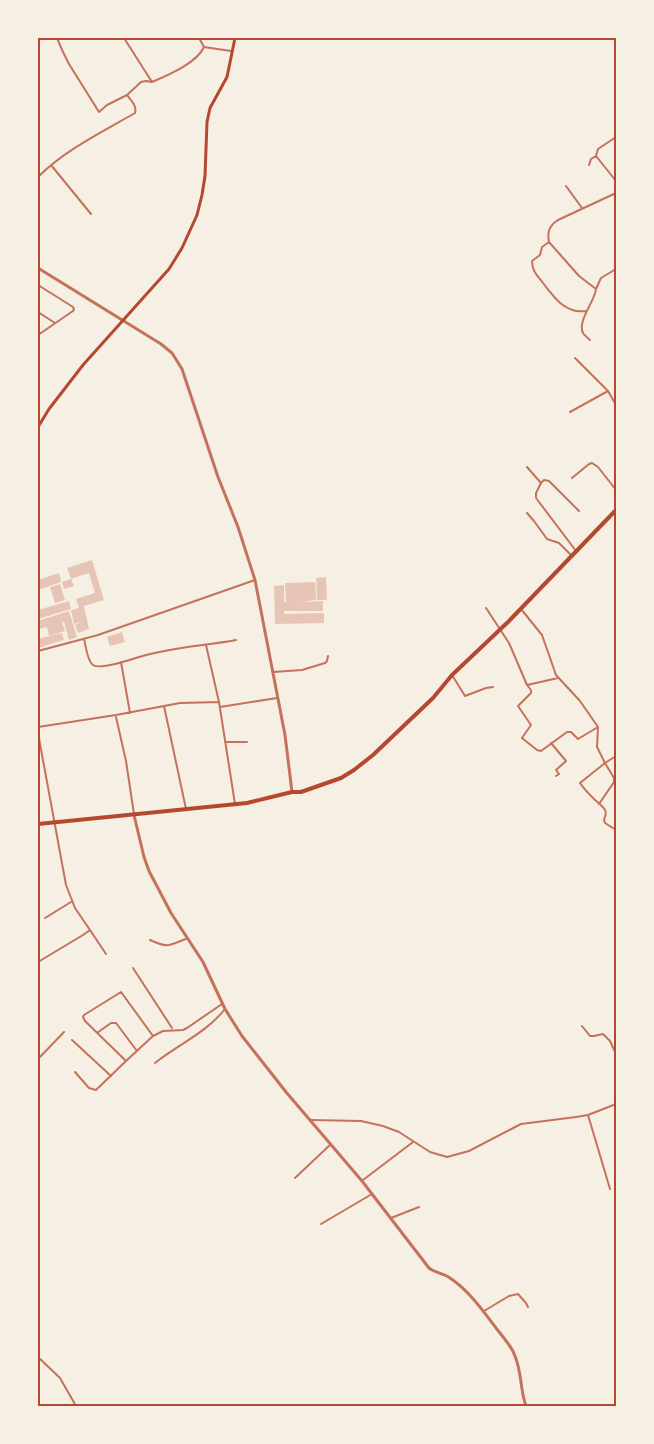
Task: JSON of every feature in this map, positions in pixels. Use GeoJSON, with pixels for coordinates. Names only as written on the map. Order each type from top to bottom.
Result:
{"type":"FeatureCollection","features":[{"type":"Feature","properties":{"kind":"main road"},"geometry":{"type":"LineString","coordinates":[[38,427],[83,365],[169,268],[182,248],[197,215],[205,176],[210,108],[227,77],[235,38]]}},
{"type":"Feature","properties":{"kind":"main road"},"geometry":{"type":"LineString","coordinates":[[38,824],[247,803],[309,790],[341,778],[373,755],[433,698],[452,675],[521,609],[616,510]]}},
{"type":"Feature","properties":{"kind":"street"},"geometry":{"type":"LineString","coordinates":[[57,38],[69,64],[99,111],[127,95],[141,82],[153,82],[168,75],[199,56],[204,47]]}},
{"type":"Feature","properties":{"kind":"street"},"geometry":{"type":"LineString","coordinates":[[124,38],[153,82]]}},
{"type":"Feature","properties":{"kind":"street"},"geometry":{"type":"LineString","coordinates":[[199,38],[204,47]]}},
{"type":"Feature","properties":{"kind":"street"},"geometry":{"type":"LineString","coordinates":[[204,47],[232,51]]}},
{"type":"Feature","properties":{"kind":"street"},"geometry":{"type":"LineString","coordinates":[[38,177],[69,152],[135,113],[135,105],[127,95]]}},
{"type":"Feature","properties":{"kind":"street"},"geometry":{"type":"LineString","coordinates":[[589,165],[598,149],[616,137]]}},
{"type":"Feature","properties":{"kind":"street"},"geometry":{"type":"LineString","coordinates":[[596,156],[616,182]]}},
{"type":"Feature","properties":{"kind":"street"},"geometry":{"type":"LineString","coordinates":[[51,165],[91,214]]}},
{"type":"Feature","properties":{"kind":"street"},"geometry":{"type":"LineString","coordinates":[[566,186],[582,208]]}},
{"type":"Feature","properties":{"kind":"street"},"geometry":{"type":"LineString","coordinates":[[596,290],[579,276],[549,242],[549,228],[552,224],[582,208],[616,193]]}},
{"type":"Feature","properties":{"kind":"street"},"geometry":{"type":"LineString","coordinates":[[549,242],[542,247],[540,255],[532,261],[533,270],[559,303],[575,311],[586,311]]}},
{"type":"Feature","properties":{"kind":"street"},"geometry":{"type":"LineString","coordinates":[[38,268],[161,344],[172,353],[182,369],[255,580],[285,735],[292,792]]}},
{"type":"Feature","properties":{"kind":"street"},"geometry":{"type":"LineString","coordinates":[[590,340],[582,331],[586,311],[593,301],[601,278],[616,269]]}},
{"type":"Feature","properties":{"kind":"street"},"geometry":{"type":"LineString","coordinates":[[38,285],[74,309],[38,335]]}},
{"type":"Feature","properties":{"kind":"street"},"geometry":{"type":"LineString","coordinates":[[38,312],[55,323]]}},
{"type":"Feature","properties":{"kind":"street"},"geometry":{"type":"LineString","coordinates":[[575,358],[608,392],[616,405]]}},
{"type":"Feature","properties":{"kind":"street"},"geometry":{"type":"LineString","coordinates":[[570,412],[608,392]]}},
{"type":"Feature","properties":{"kind":"street"},"geometry":{"type":"LineString","coordinates":[[572,478],[592,463],[598,467],[616,490]]}},
{"type":"Feature","properties":{"kind":"street"},"geometry":{"type":"LineString","coordinates":[[527,467],[541,483]]}},
{"type":"Feature","properties":{"kind":"street"},"geometry":{"type":"LineString","coordinates":[[576,551],[536,498],[541,483],[544,480],[549,481],[579,511]]}},
{"type":"Feature","properties":{"kind":"street"},"geometry":{"type":"LineString","coordinates":[[527,513],[548,539],[559,543],[572,556]]}},
{"type":"Feature","properties":{"kind":"street"},"geometry":{"type":"LineString","coordinates":[[38,651],[98,635],[255,580]]}},
{"type":"Feature","properties":{"kind":"street"},"geometry":{"type":"LineString","coordinates":[[486,608],[509,643],[531,690],[531,693],[518,706],[531,725],[522,738],[540,752],[567,732],[572,732],[578,739],[598,727]]}},
{"type":"Feature","properties":{"kind":"street"},"geometry":{"type":"LineString","coordinates":[[521,609],[542,635],[558,678],[580,700],[598,727],[598,751],[614,782],[599,804]]}},
{"type":"Feature","properties":{"kind":"street"},"geometry":{"type":"LineString","coordinates":[[84,638],[90,662],[97,667],[155,652],[236,640]]}},
{"type":"Feature","properties":{"kind":"street"},"geometry":{"type":"LineString","coordinates":[[206,645],[220,707],[235,804]]}},
{"type":"Feature","properties":{"kind":"street"},"geometry":{"type":"LineString","coordinates":[[273,672],[302,670],[325,663],[328,656]]}},
{"type":"Feature","properties":{"kind":"street"},"geometry":{"type":"LineString","coordinates":[[121,662],[130,713]]}},
{"type":"Feature","properties":{"kind":"street"},"geometry":{"type":"LineString","coordinates":[[452,675],[465,696],[493,687]]}},
{"type":"Feature","properties":{"kind":"street"},"geometry":{"type":"LineString","coordinates":[[527,685],[558,678]]}},
{"type":"Feature","properties":{"kind":"street"},"geometry":{"type":"LineString","coordinates":[[220,707],[278,698]]}},
{"type":"Feature","properties":{"kind":"street"},"geometry":{"type":"LineString","coordinates":[[38,727],[116,716],[180,703],[219,702]]}},
{"type":"Feature","properties":{"kind":"street"},"geometry":{"type":"LineString","coordinates":[[164,706],[186,809]]}},
{"type":"Feature","properties":{"kind":"street"},"geometry":{"type":"LineString","coordinates":[[116,716],[134,814],[149,871],[171,913],[202,962],[225,1009],[242,1036],[362,1181],[429,1268],[452,1279],[484,1311],[516,1357],[526,1407]]}},
{"type":"Feature","properties":{"kind":"street"},"geometry":{"type":"LineString","coordinates":[[38,733],[66,885],[72,902],[106,954]]}},
{"type":"Feature","properties":{"kind":"street"},"geometry":{"type":"LineString","coordinates":[[225,742],[247,742]]}},
{"type":"Feature","properties":{"kind":"street"},"geometry":{"type":"LineString","coordinates":[[552,743],[566,761],[556,770],[559,774],[556,777]]}},
{"type":"Feature","properties":{"kind":"street"},"geometry":{"type":"LineString","coordinates":[[616,756],[580,783],[606,812],[603,820],[605,824],[616,830]]}},
{"type":"Feature","properties":{"kind":"street"},"geometry":{"type":"LineString","coordinates":[[45,918],[72,902]]}},
{"type":"Feature","properties":{"kind":"street"},"geometry":{"type":"LineString","coordinates":[[38,962],[90,930]]}},
{"type":"Feature","properties":{"kind":"street"},"geometry":{"type":"LineString","coordinates":[[150,940],[163,946],[172,946],[188,938]]}},
{"type":"Feature","properties":{"kind":"street"},"geometry":{"type":"LineString","coordinates":[[133,968],[173,1030]]}},
{"type":"Feature","properties":{"kind":"street"},"geometry":{"type":"LineString","coordinates":[[126,1060],[85,1021],[83,1016],[121,992],[153,1036]]}},
{"type":"Feature","properties":{"kind":"street"},"geometry":{"type":"LineString","coordinates":[[75,1072],[90,1088],[98,1089],[153,1036],[163,1031],[183,1030],[222,1003]]}},
{"type":"Feature","properties":{"kind":"street"},"geometry":{"type":"LineString","coordinates":[[155,1063],[212,1024],[225,1009]]}},
{"type":"Feature","properties":{"kind":"street"},"geometry":{"type":"LineString","coordinates":[[97,1033],[114,1022],[118,1024],[137,1051]]}},
{"type":"Feature","properties":{"kind":"street"},"geometry":{"type":"LineString","coordinates":[[582,1026],[590,1036],[603,1034],[607,1037],[616,1054]]}},
{"type":"Feature","properties":{"kind":"street"},"geometry":{"type":"LineString","coordinates":[[38,1059],[64,1032]]}},
{"type":"Feature","properties":{"kind":"street"},"geometry":{"type":"LineString","coordinates":[[72,1040],[111,1076]]}},
{"type":"Feature","properties":{"kind":"street"},"geometry":{"type":"LineString","coordinates":[[311,1120],[361,1121],[383,1126],[399,1132],[443,1157],[469,1151],[521,1124],[588,1115],[616,1104]]}},
{"type":"Feature","properties":{"kind":"street"},"geometry":{"type":"LineString","coordinates":[[588,1115],[610,1189]]}},
{"type":"Feature","properties":{"kind":"street"},"geometry":{"type":"LineString","coordinates":[[362,1181],[413,1142]]}},
{"type":"Feature","properties":{"kind":"street"},"geometry":{"type":"LineString","coordinates":[[295,1178],[331,1144]]}},
{"type":"Feature","properties":{"kind":"street"},"geometry":{"type":"LineString","coordinates":[[321,1224],[372,1194]]}},
{"type":"Feature","properties":{"kind":"street"},"geometry":{"type":"LineString","coordinates":[[391,1218],[419,1207]]}},
{"type":"Feature","properties":{"kind":"street"},"geometry":{"type":"LineString","coordinates":[[484,1311],[509,1296],[518,1294],[528,1307]]}},
{"type":"Feature","properties":{"kind":"street"},"geometry":{"type":"LineString","coordinates":[[38,1357],[60,1378],[76,1407]]}},
{"type":"Feature","properties":{"kind":"building"},"geometry":{"type":"Polygon","coordinates":[[[92,560],[104,600],[84,606],[89,629],[78,633],[75,625],[83,621],[74,624],[71,610],[79,608],[76,599],[95,593],[89,573],[71,579],[67,568],[92,560]]]}},
{"type":"Feature","properties":{"kind":"building"},"geometry":{"type":"Polygon","coordinates":[[[59,573],[61,582],[38,590],[38,580],[59,573]]]}},
{"type":"Feature","properties":{"kind":"building"},"geometry":{"type":"Polygon","coordinates":[[[326,577],[327,600],[317,600],[316,578],[326,577]]]}},
{"type":"Feature","properties":{"kind":"building"},"geometry":{"type":"Polygon","coordinates":[[[71,579],[74,586],[64,589],[62,582],[71,579]]]}},
{"type":"Feature","properties":{"kind":"building"},"geometry":{"type":"Polygon","coordinates":[[[315,582],[316,600],[299,602],[323,601],[323,611],[284,611],[284,614],[324,613],[324,623],[275,624],[274,586],[284,585],[284,602],[286,602],[285,583],[315,582]]]}},
{"type":"Feature","properties":{"kind":"building"},"geometry":{"type":"Polygon","coordinates":[[[60,584],[65,600],[55,603],[50,587],[60,584]]]}},
{"type":"Feature","properties":{"kind":"building"},"geometry":{"type":"Polygon","coordinates":[[[69,601],[71,609],[38,619],[38,610],[69,601]]]}},
{"type":"Feature","properties":{"kind":"building"},"geometry":{"type":"Polygon","coordinates":[[[69,611],[77,637],[69,640],[64,622],[62,622],[65,631],[49,636],[47,627],[38,629],[38,621],[69,611]]]}},
{"type":"Feature","properties":{"kind":"building"},"geometry":{"type":"Polygon","coordinates":[[[122,632],[125,642],[110,646],[107,637],[122,632]]]}},
{"type":"Feature","properties":{"kind":"building"},"geometry":{"type":"Polygon","coordinates":[[[62,633],[64,640],[38,648],[38,639],[62,633]]]}}]}
